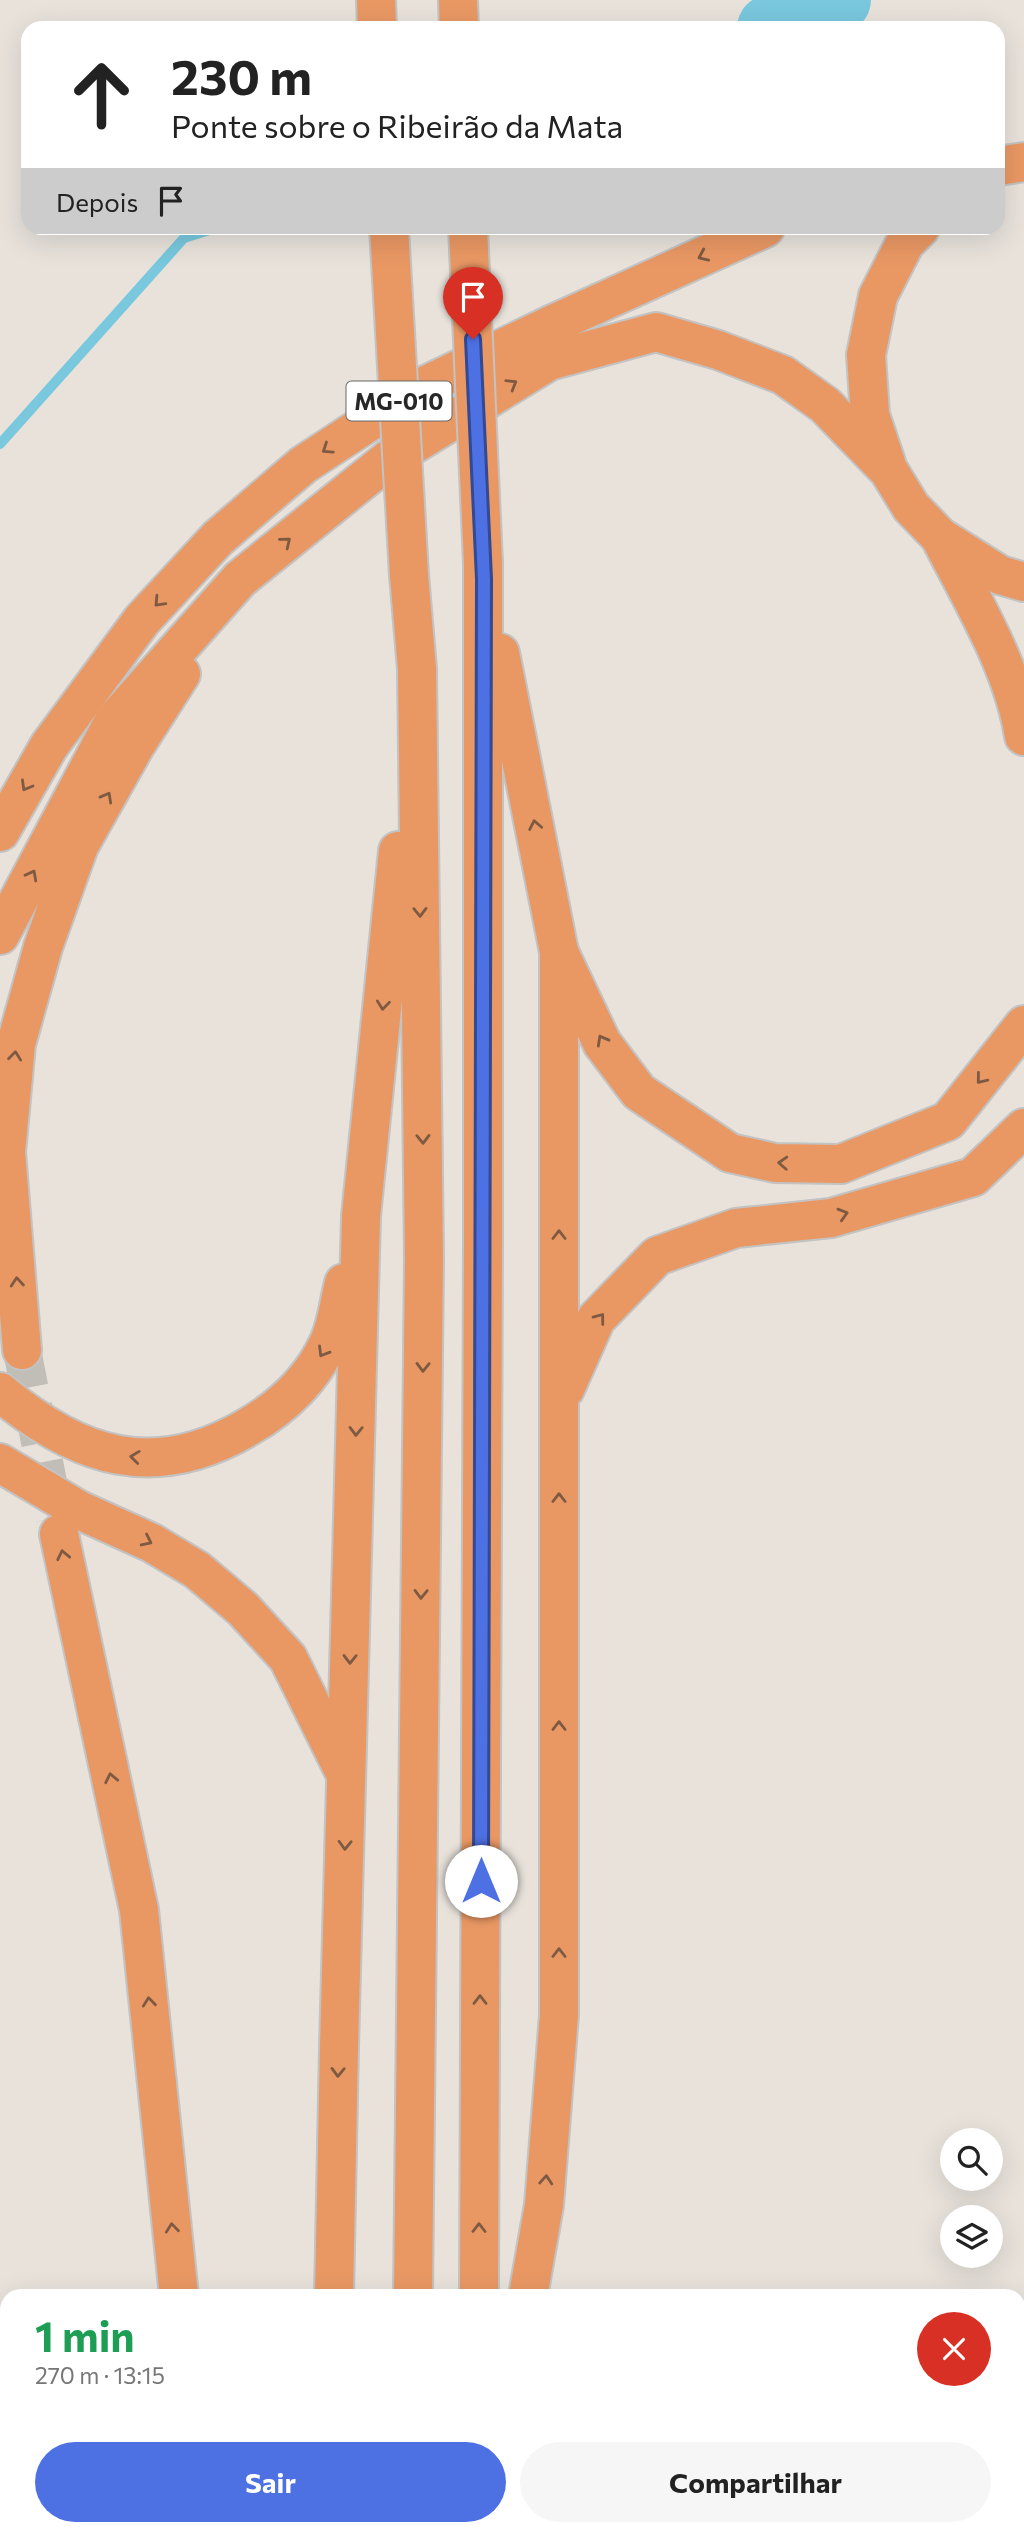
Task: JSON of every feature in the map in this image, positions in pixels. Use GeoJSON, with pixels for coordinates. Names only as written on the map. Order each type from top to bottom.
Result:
{"type":"FeatureCollection","features":[{"type":"Feature","properties":{"kind":"highway"},"geometry":{"type":"LineString","coordinates":[[376,0],[377,21]]}},
{"type":"Feature","properties":{"kind":"highway"},"geometry":{"type":"LineString","coordinates":[[458,0],[459,21]]}},
{"type":"Feature","properties":{"kind":"highway"},"geometry":{"type":"LineString","coordinates":[[1005,165],[1024,162]]}},
{"type":"Feature","properties":{"kind":"highway","name":"MG-010"},"geometry":{"type":"LineString","coordinates":[[389,235],[417,669],[424,1259],[413,2289]]}},
{"type":"Feature","properties":{"kind":"highway","name":"MG-010"},"geometry":{"type":"LineString","coordinates":[[468,235],[483,571],[479,2289]]}},
{"type":"Feature","properties":{"kind":"highway"},"geometry":{"type":"LineString","coordinates":[[0,832],[49,746],[142,620],[218,538],[303,466],[422,387],[750,235]]}},
{"type":"Feature","properties":{"kind":"highway"},"geometry":{"type":"LineString","coordinates":[[913,235],[905,243],[878,296],[866,355],[870,415],[889,471],[911,507],[940,537],[1000,575],[1024,582]]}},
{"type":"Feature","properties":{"kind":"highway"},"geometry":{"type":"LineString","coordinates":[[0,935],[114,721],[240,579],[388,460],[549,361],[656,332],[718,350],[783,375],[825,405],[889,471]]}},
{"type":"Feature","properties":{"kind":"highway"},"geometry":{"type":"LineString","coordinates":[[940,537],[1000,656],[1021,716],[1024,736]]}},
{"type":"Feature","properties":{"kind":"highway"},"geometry":{"type":"LineString","coordinates":[[483,571],[559,952],[559,2015],[544,2205],[528,2289]]}},
{"type":"Feature","properties":{"kind":"highway"},"geometry":{"type":"LineString","coordinates":[[22,1350],[6,1152],[16,1044],[43,947],[79,846],[135,746],[240,579]]}},
{"type":"Feature","properties":{"kind":"highway"},"geometry":{"type":"LineString","coordinates":[[334,2289],[361,1216],[417,669]]}},
{"type":"Feature","properties":{"kind":"highway"},"geometry":{"type":"LineString","coordinates":[[559,952],[602,1043],[639,1093],[730,1153],[775,1163],[841,1164],[948,1121],[1024,1026]]}},
{"type":"Feature","properties":{"kind":"highway"},"geometry":{"type":"LineString","coordinates":[[560,1401],[596,1319],[657,1256],[736,1228],[831,1218],[973,1177],[1024,1128]]}},
{"type":"Feature","properties":{"kind":"highway"},"geometry":{"type":"LineString","coordinates":[[0,1392],[29,1417],[73,1440],[104,1452],[151,1459],[180,1456],[213,1447],[265,1417],[290,1396],[312,1371],[329,1343],[361,1216]]}},
{"type":"Feature","properties":{"kind":"highway"},"geometry":{"type":"LineString","coordinates":[[0,1463],[79,1510],[152,1543],[197,1570],[243,1609],[288,1658],[347,1776]]}},
{"type":"Feature","properties":{"kind":"highway"},"geometry":{"type":"LineString","coordinates":[[58,1534],[139,1910],[178,2289]]}},
{"type":"Feature","properties":{"kind":"waterway"},"geometry":{"type":"LineString","coordinates":[[787,21],[838,0]]}},
{"type":"Feature","properties":{"kind":"waterway"},"geometry":{"type":"LineString","coordinates":[[0,444],[184,238],[194,235]]}},
{"type":"Feature","properties":{"kind":"tunnel"},"geometry":{"type":"LineString","coordinates":[[22,1350],[55,1518]]}},
{"type":"Feature","properties":{"kind":"route"},"geometry":{"type":"LineString","coordinates":[[473,339],[484,579],[481,1881]]}}]}
